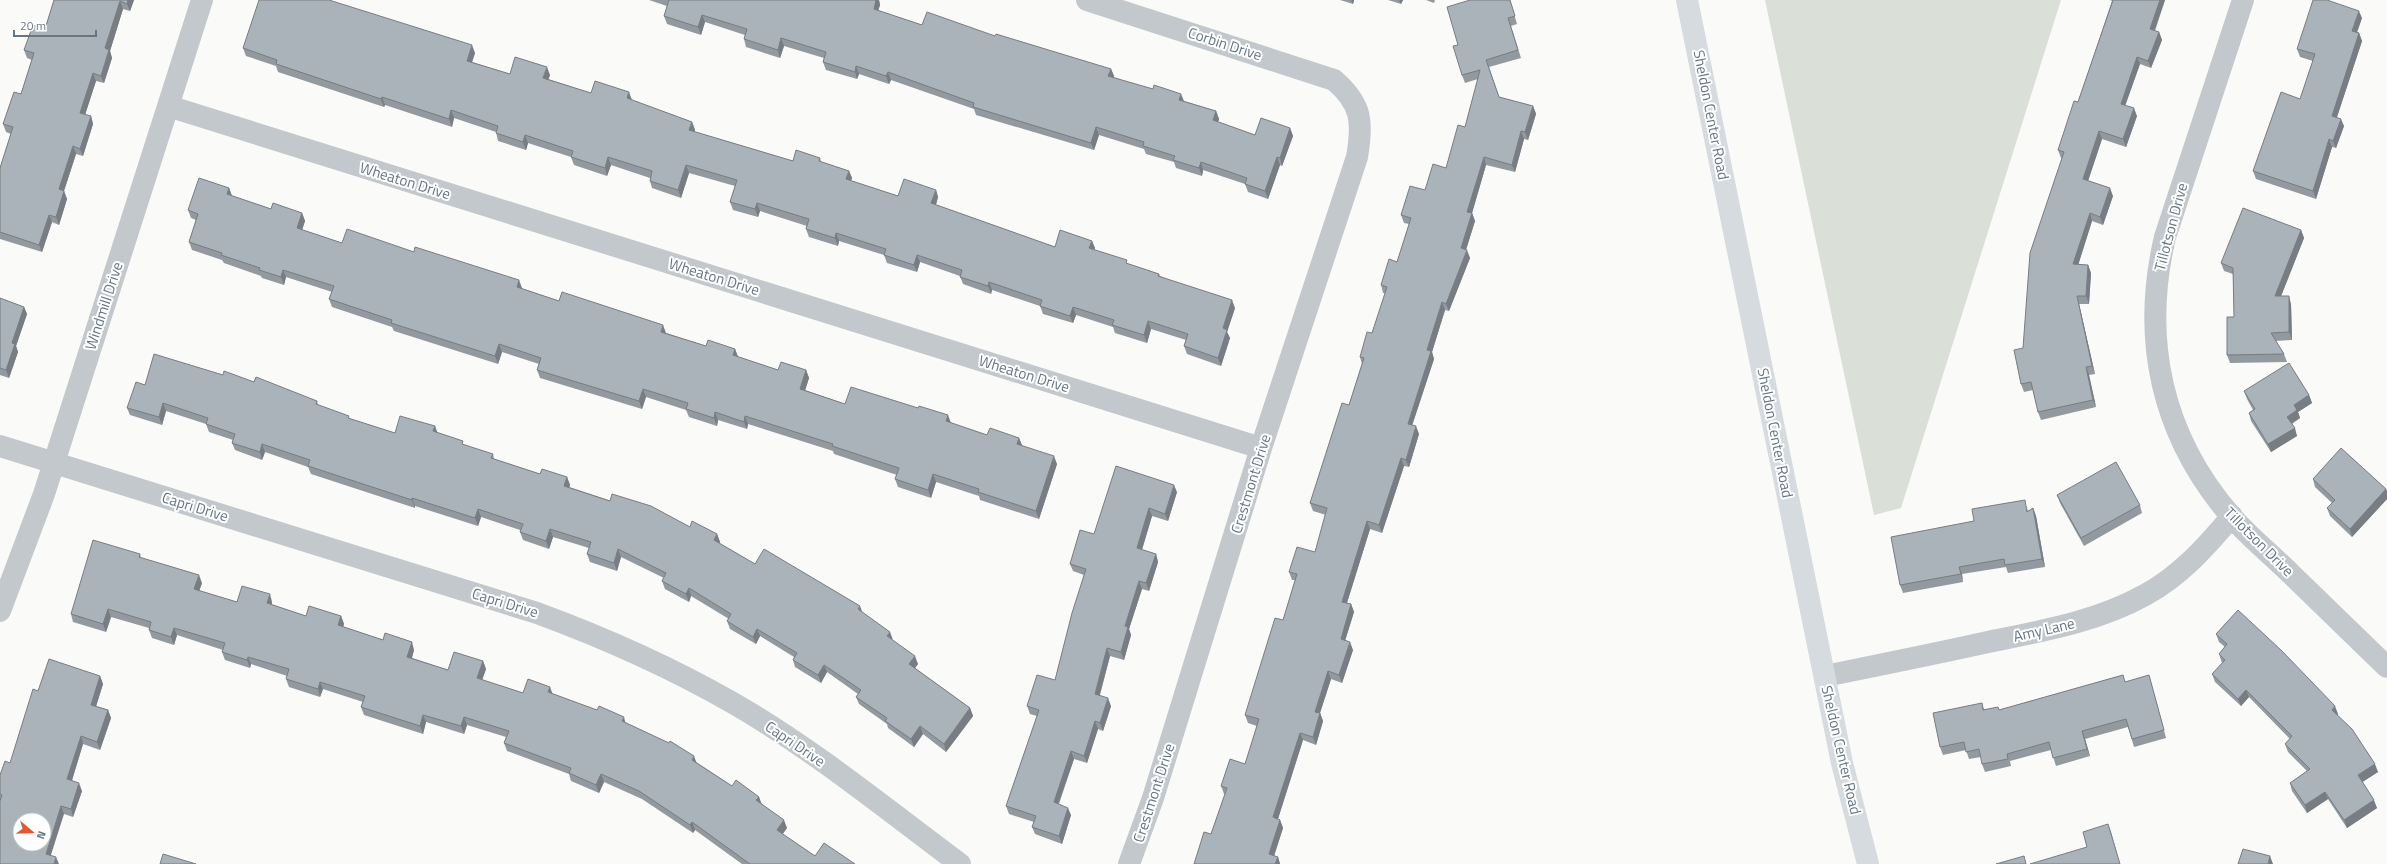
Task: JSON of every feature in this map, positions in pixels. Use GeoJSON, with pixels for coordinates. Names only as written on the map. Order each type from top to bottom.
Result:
{"type":"FeatureCollection","features":[{"type":"Feature","properties":{"kind":"main road","name":"Sheldon Center Road"},"geometry":{"type":"LineString","coordinates":[[1687,0],[1842,763],[1868,864]]}},
{"type":"Feature","properties":{"kind":"street","name":"Windmill Drive"},"geometry":{"type":"LineString","coordinates":[[0,611],[21,558],[54,464],[202,0]]}},
{"type":"Feature","properties":{"kind":"street","name":"Corbin Drive"},"geometry":{"type":"LineString","coordinates":[[1087,0],[1321,75],[1334,80],[1348,92],[1355,102]]}},
{"type":"Feature","properties":{"kind":"street","name":"Tillotson Drive"},"geometry":{"type":"LineString","coordinates":[[2243,0],[2165,237],[2158,266],[2155,302],[2156,354],[2170,411],[2195,466],[2232,516],[2387,667]]}},
{"type":"Feature","properties":{"kind":"street","name":"Crestmont Drive"},"geometry":{"type":"LineString","coordinates":[[1129,864],[1153,798],[1261,448],[1357,157],[1362,131],[1355,102]]}},
{"type":"Feature","properties":{"kind":"street","name":"Wheaton Drive"},"geometry":{"type":"LineString","coordinates":[[168,106],[1261,448]]}},
{"type":"Feature","properties":{"kind":"street","name":"Capri Drive"},"geometry":{"type":"LineString","coordinates":[[0,446],[530,611],[605,638],[654,660],[733,703],[802,747],[960,864]]}},
{"type":"Feature","properties":{"kind":"street","name":"Amy Lane"},"geometry":{"type":"LineString","coordinates":[[1825,676],[2064,626],[2110,612],[2145,595],[2177,574],[2206,548],[2232,516]]}},
{"type":"Feature","properties":{"kind":"shaded area"},"geometry":{"type":"Polygon","coordinates":[[[1765,0],[2061,0],[1901,508],[1874,515],[1765,0]]]}},
{"type":"Feature","properties":{"kind":"building"},"geometry":{"type":"Polygon","coordinates":[[[54,0],[128,0],[127,4],[120,1],[105,48],[109,50],[101,76],[93,73],[80,113],[91,116],[80,149],[73,146],[59,189],[64,191],[56,217],[49,215],[39,245],[0,232],[0,168],[13,127],[3,124],[14,92],[21,94],[34,53],[24,50],[33,25],[45,29],[54,0]]]}},
{"type":"Feature","properties":{"kind":"building"},"geometry":{"type":"Polygon","coordinates":[[[259,0],[329,0],[472,45],[467,61],[510,74],[515,57],[547,67],[543,78],[591,93],[595,81],[629,92],[627,98],[692,122],[689,130],[793,161],[796,150],[820,158],[819,161],[849,171],[846,179],[898,196],[904,179],[936,190],[931,203],[1055,247],[1060,230],[1092,241],[1089,248],[1127,260],[1126,263],[1159,274],[1158,276],[1232,300],[1223,328],[1227,330],[1218,358],[1184,346],[1188,334],[1148,321],[1144,335],[1112,325],[1114,320],[1073,307],[1070,316],[1040,306],[1042,300],[989,282],[988,286],[960,277],[962,270],[917,255],[914,265],[884,255],[886,249],[836,233],[835,238],[806,229],[809,219],[757,203],[755,209],[730,202],[737,180],[686,165],[678,190],[650,181],[652,171],[608,157],[605,168],[571,157],[573,151],[525,135],[523,142],[496,133],[498,126],[451,110],[449,119],[382,97],[381,99],[276,64],[277,60],[243,48],[259,0]]]}},
{"type":"Feature","properties":{"kind":"building"},"geometry":{"type":"Polygon","coordinates":[[[669,0],[876,0],[874,9],[922,25],[927,12],[995,36],[996,34],[1111,69],[1108,76],[1153,89],[1154,85],[1181,94],[1179,100],[1216,111],[1213,120],[1255,135],[1261,118],[1290,128],[1280,158],[1277,157],[1265,191],[1245,184],[1247,178],[1201,162],[1199,168],[1173,160],[1175,156],[1143,146],[1144,142],[1096,127],[1091,143],[973,107],[974,103],[888,72],[886,76],[856,66],[855,72],[823,62],[826,52],[781,38],[778,50],[744,39],[747,29],[702,15],[698,27],[664,16],[669,0]]]}},
{"type":"Feature","properties":{"kind":"building"},"geometry":{"type":"Polygon","coordinates":[[[1470,0],[1510,0],[1515,16],[1508,18],[1518,50],[1486,60],[1499,97],[1533,106],[1525,132],[1521,131],[1512,165],[1484,157],[1467,212],[1472,213],[1461,248],[1467,250],[1446,304],[1442,302],[1427,350],[1431,351],[1408,424],[1416,426],[1406,460],[1401,458],[1379,525],[1367,521],[1342,602],[1351,604],[1341,639],[1350,642],[1339,675],[1328,671],[1315,712],[1320,713],[1313,737],[1300,733],[1273,817],[1280,820],[1269,854],[1278,857],[1275,864],[1194,864],[1204,832],[1211,834],[1227,788],[1221,786],[1230,759],[1245,764],[1259,719],[1245,715],[1275,618],[1283,620],[1297,574],[1289,572],[1297,547],[1315,552],[1327,508],[1310,503],[1342,403],[1349,405],[1364,358],[1360,357],[1367,332],[1372,333],[1387,287],[1381,285],[1389,259],[1397,262],[1411,218],[1401,215],[1410,186],[1425,190],[1433,164],[1446,168],[1458,125],[1465,127],[1480,70],[1462,75],[1453,46],[1458,45],[1447,7],[1470,0]]]}},
{"type":"Feature","properties":{"kind":"building"},"geometry":{"type":"Polygon","coordinates":[[[2113,0],[2160,0],[2150,29],[2159,32],[2148,61],[2137,57],[2121,104],[2134,108],[2123,139],[2099,131],[2083,179],[2110,188],[2100,217],[2090,213],[2073,264],[2088,265],[2086,296],[2077,296],[2092,366],[2086,367],[2093,400],[2038,412],[2031,382],[2021,384],[2014,350],[2023,348],[2030,253],[2064,152],[2058,150],[2074,101],[2078,102],[2113,0]]]}},
{"type":"Feature","properties":{"kind":"building"},"geometry":{"type":"Polygon","coordinates":[[[2313,0],[2327,0],[2359,11],[2352,31],[2359,33],[2332,116],[2341,119],[2333,141],[2329,139],[2313,191],[2253,171],[2281,92],[2300,99],[2315,54],[2297,49],[2313,0]]]}},
{"type":"Feature","properties":{"kind":"building"},"geometry":{"type":"Polygon","coordinates":[[[199,178],[229,188],[227,194],[271,209],[273,203],[302,213],[297,228],[342,243],[347,229],[414,252],[415,247],[519,280],[517,287],[559,301],[562,292],[663,325],[661,332],[706,346],[708,340],[735,349],[733,355],[778,370],[781,362],[806,370],[800,389],[845,404],[851,387],[918,408],[919,406],[948,415],[946,421],[987,435],[990,428],[1019,438],[1017,444],[1054,456],[1036,511],[978,492],[979,489],[933,474],[928,490],[895,479],[899,468],[832,446],[833,444],[745,416],[744,422],[715,412],[714,418],[686,409],[688,403],[643,389],[639,401],[537,370],[541,358],[499,344],[495,356],[391,323],[392,320],[329,299],[334,286],[283,270],[281,277],[259,270],[260,268],[221,255],[222,253],[189,242],[198,214],[188,210],[199,178]]]}},
{"type":"Feature","properties":{"kind":"building"},"geometry":{"type":"Polygon","coordinates":[[[2243,208],[2301,230],[2275,296],[2289,296],[2289,332],[2271,333],[2284,354],[2227,355],[2227,317],[2234,317],[2233,268],[2221,263],[2243,208]]]}},
{"type":"Feature","properties":{"kind":"building"},"geometry":{"type":"Polygon","coordinates":[[[0,298],[24,307],[12,343],[15,344],[6,370],[0,368],[0,298]]]}},
{"type":"Feature","properties":{"kind":"building"},"geometry":{"type":"Polygon","coordinates":[[[154,354],[223,375],[224,371],[254,382],[256,377],[317,401],[316,404],[349,416],[348,418],[395,433],[400,416],[435,426],[433,431],[463,441],[462,444],[493,454],[491,458],[540,474],[542,469],[567,477],[564,486],[610,501],[612,494],[651,506],[690,527],[692,521],[717,534],[714,540],[755,564],[764,549],[860,606],[858,609],[890,632],[887,636],[915,656],[909,664],[970,708],[944,744],[920,726],[911,739],[885,721],[887,718],[856,697],[861,690],[824,665],[818,675],[793,660],[797,653],[757,629],[753,637],[727,621],[731,614],[689,588],[686,594],[662,581],[666,573],[618,549],[614,563],[587,554],[591,542],[550,529],[546,541],[520,532],[523,524],[478,509],[475,518],[412,498],[412,500],[308,466],[310,460],[262,444],[260,452],[232,443],[235,434],[206,424],[208,418],[163,403],[159,417],[127,408],[136,382],[145,385],[154,354]]]}},
{"type":"Feature","properties":{"kind":"building"},"geometry":{"type":"Polygon","coordinates":[[[2289,363],[2309,395],[2294,405],[2297,410],[2287,417],[2295,428],[2268,444],[2249,413],[2255,409],[2244,391],[2289,363]]]}},
{"type":"Feature","properties":{"kind":"building"},"geometry":{"type":"Polygon","coordinates":[[[2341,448],[2386,489],[2350,529],[2327,508],[2335,500],[2313,479],[2341,448]]]}},
{"type":"Feature","properties":{"kind":"building"},"geometry":{"type":"Polygon","coordinates":[[[2116,462],[2140,505],[2081,538],[2057,495],[2116,462]]]}},
{"type":"Feature","properties":{"kind":"building"},"geometry":{"type":"Polygon","coordinates":[[[1116,466],[1174,485],[1165,514],[1149,508],[1137,548],[1156,554],[1146,583],[1139,581],[1125,626],[1128,627],[1121,652],[1107,648],[1095,694],[1108,698],[1100,723],[1095,721],[1084,756],[1071,751],[1054,802],[1068,808],[1059,836],[1032,827],[1036,816],[1006,806],[1039,710],[1027,706],[1037,675],[1055,680],[1072,613],[1086,569],[1070,564],[1080,530],[1094,534],[1116,466]]]}},
{"type":"Feature","properties":{"kind":"building"},"geometry":{"type":"Polygon","coordinates":[[[2025,500],[2027,512],[2033,508],[2042,559],[2005,565],[2004,559],[1959,567],[1961,574],[1900,585],[1891,537],[1974,521],[1972,509],[2025,500]]]}},
{"type":"Feature","properties":{"kind":"building"},"geometry":{"type":"Polygon","coordinates":[[[93,540],[140,554],[139,557],[199,575],[194,589],[237,602],[242,586],[270,594],[267,603],[306,616],[309,606],[341,616],[338,625],[383,640],[385,633],[412,642],[407,657],[448,670],[454,652],[483,661],[477,678],[523,693],[528,679],[550,687],[548,692],[597,710],[599,706],[624,717],[622,721],[669,743],[670,741],[694,756],[692,760],[732,786],[736,780],[759,797],[756,800],[784,820],[777,830],[815,856],[824,843],[855,864],[750,864],[692,822],[690,825],[639,791],[601,774],[596,785],[569,773],[571,768],[504,743],[509,731],[464,717],[461,726],[423,715],[420,726],[361,707],[365,696],[320,682],[318,689],[286,679],[289,669],[248,657],[247,660],[222,652],[225,643],[174,628],[171,637],[149,630],[151,622],[108,609],[103,624],[71,614],[93,540]]]}},
{"type":"Feature","properties":{"kind":"building"},"geometry":{"type":"Polygon","coordinates":[[[2238,610],[2282,651],[2335,706],[2332,710],[2352,729],[2375,764],[2358,775],[2374,800],[2344,820],[2325,792],[2305,805],[2290,783],[2310,769],[2285,744],[2292,736],[2246,690],[2238,699],[2212,674],[2225,660],[2219,654],[2227,644],[2216,634],[2238,610]]]}},
{"type":"Feature","properties":{"kind":"building"},"geometry":{"type":"Polygon","coordinates":[[[49,659],[100,676],[91,705],[108,710],[97,742],[81,736],[67,779],[79,783],[71,809],[61,806],[52,835],[52,812],[12,812],[12,852],[47,852],[46,854],[56,857],[54,864],[0,864],[0,801],[2,795],[0,794],[0,775],[5,761],[10,763],[33,689],[38,691],[49,659]]]}},
{"type":"Feature","properties":{"kind":"building"},"geometry":{"type":"Polygon","coordinates":[[[2123,675],[2125,682],[2149,675],[2164,730],[2132,739],[2126,719],[2082,731],[2087,749],[2053,758],[2049,742],[2007,754],[2008,759],[1982,764],[1979,749],[1966,752],[1964,742],[1940,747],[1933,713],[1982,703],[1983,710],[1998,707],[1999,710],[2123,675]]]}},
{"type":"Feature","properties":{"kind":"building"},"geometry":{"type":"Polygon","coordinates":[[[2108,824],[2120,864],[2030,864],[2087,847],[2083,832],[2108,824]]]}},
{"type":"Feature","properties":{"kind":"building"},"geometry":{"type":"Polygon","coordinates":[[[2243,849],[2270,856],[2268,864],[2238,864],[2243,849]]]}},
{"type":"Feature","properties":{"kind":"building"},"geometry":{"type":"Polygon","coordinates":[[[163,854],[196,864],[160,864],[163,854]]]}},
{"type":"Feature","properties":{"kind":"building"},"geometry":{"type":"Polygon","coordinates":[[[2024,856],[2026,864],[1996,864],[2024,856]]]}}]}
